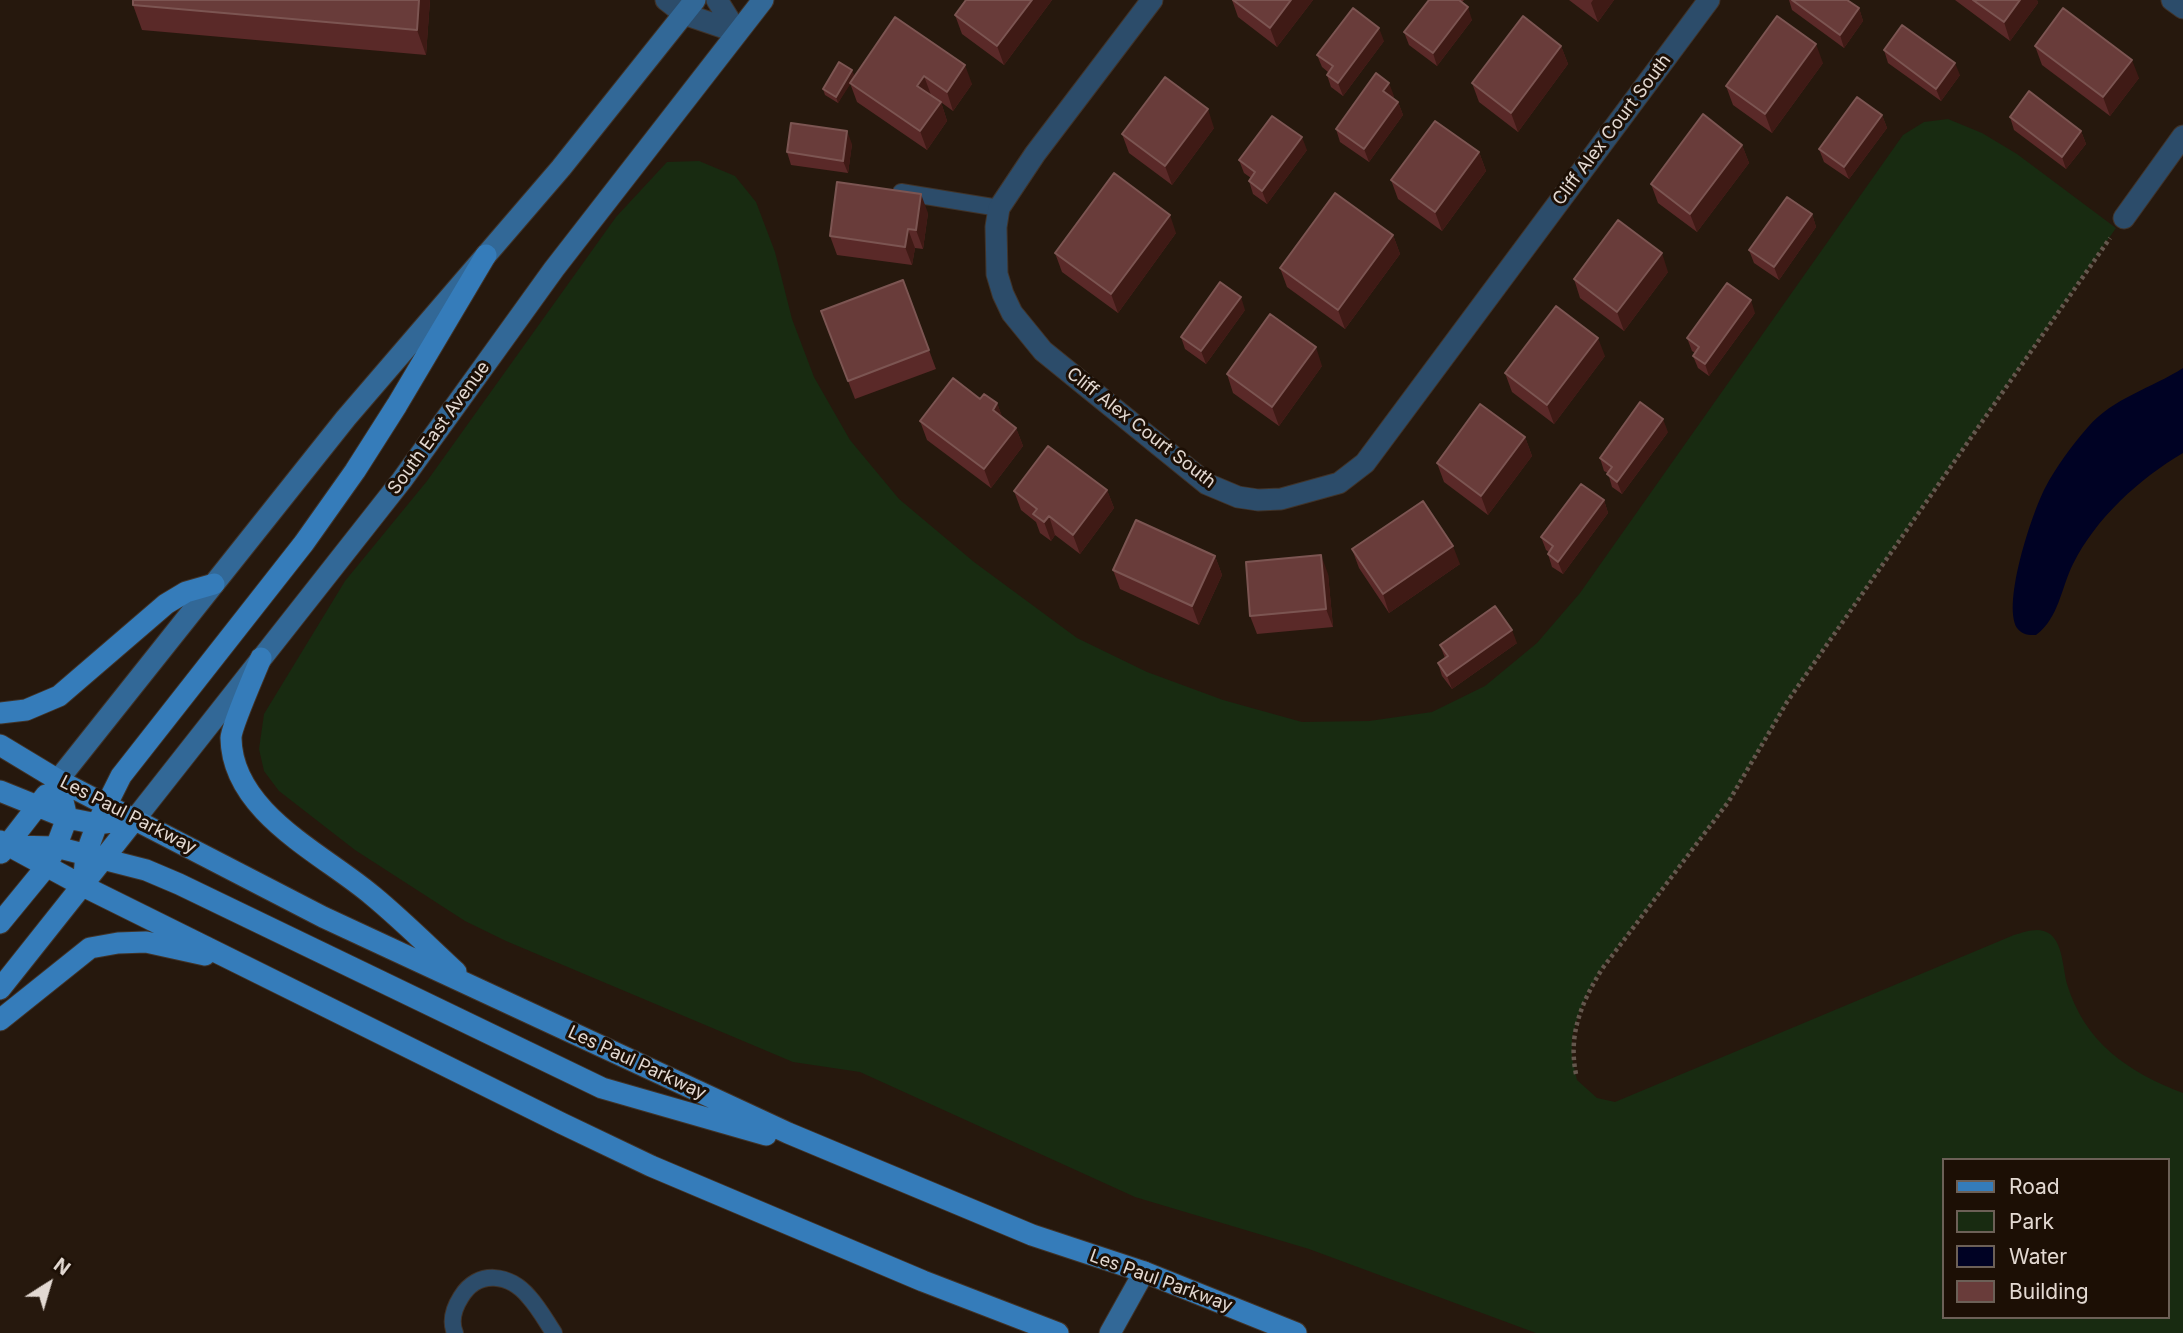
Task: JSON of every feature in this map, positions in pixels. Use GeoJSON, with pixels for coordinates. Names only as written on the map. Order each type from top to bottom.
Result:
{"type":"FeatureCollection","features":[{"type":"Feature","properties":{"kind":"main road","name":"South East Avenue"},"geometry":{"type":"LineString","coordinates":[[135,819],[401,480],[554,269],[763,0]]}},
{"type":"Feature","properties":{"kind":"main road"},"geometry":{"type":"LineString","coordinates":[[2,847],[346,418],[561,167],[689,7]]}},
{"type":"Feature","properties":{"kind":"main road"},"geometry":{"type":"LineString","coordinates":[[0,989],[83,886],[95,857],[101,814],[121,776],[304,543],[355,471],[405,394],[486,255]]}},
{"type":"Feature","properties":{"kind":"main road"},"geometry":{"type":"LineString","coordinates":[[0,713],[26,710],[59,696],[166,604],[186,592],[214,584]]}},
{"type":"Feature","properties":{"kind":"main road"},"geometry":{"type":"LineString","coordinates":[[261,658],[230,737],[238,773],[248,791],[281,827],[372,894],[471,986]]}},
{"type":"Feature","properties":{"kind":"main road","name":"Les Paul Parkway"},"geometry":{"type":"LineString","coordinates":[[0,745],[58,779],[101,814],[135,819],[323,917],[788,1133],[1032,1235],[1144,1272],[1296,1333]]}},
{"type":"Feature","properties":{"kind":"main road"},"geometry":{"type":"LineString","coordinates":[[0,923],[46,867],[56,847],[67,818],[58,779]]}},
{"type":"Feature","properties":{"kind":"main road"},"geometry":{"type":"LineString","coordinates":[[0,791],[67,818],[101,814]]}},
{"type":"Feature","properties":{"kind":"main road"},"geometry":{"type":"LineString","coordinates":[[95,857],[135,819]]}},
{"type":"Feature","properties":{"kind":"main road"},"geometry":{"type":"LineString","coordinates":[[2,847],[56,847],[146,870],[602,1088],[846,1157]]}},
{"type":"Feature","properties":{"kind":"main road"},"geometry":{"type":"LineString","coordinates":[[2,847],[652,1166],[923,1281],[1058,1333]]}},
{"type":"Feature","properties":{"kind":"main road"},"geometry":{"type":"LineString","coordinates":[[0,1020],[90,948],[146,942],[238,962]]}},
{"type":"Feature","properties":{"kind":"main road"},"geometry":{"type":"LineString","coordinates":[[1110,1333],[1144,1272]]}},
{"type":"Feature","properties":{"kind":"street"},"geometry":{"type":"LineString","coordinates":[[666,0],[689,7],[737,32]]}},
{"type":"Feature","properties":{"kind":"street"},"geometry":{"type":"LineString","coordinates":[[717,0],[737,32]]}},
{"type":"Feature","properties":{"kind":"street","name":"Cliff Alex Court South"},"geometry":{"type":"LineString","coordinates":[[1152,0],[1035,154],[999,208],[995,248],[998,274],[1003,294],[1023,328],[1043,351],[1207,484],[1238,497],[1258,500],[1281,499],[1339,483],[1364,463],[1709,0]]}},
{"type":"Feature","properties":{"kind":"street"},"geometry":{"type":"LineString","coordinates":[[2172,0],[2183,8]]}},
{"type":"Feature","properties":{"kind":"street"},"geometry":{"type":"LineString","coordinates":[[2124,218],[2183,136]]}},
{"type":"Feature","properties":{"kind":"lane"},"geometry":{"type":"LineString","coordinates":[[887,190],[999,208]]}},
{"type":"Feature","properties":{"kind":"lane"},"geometry":{"type":"LineString","coordinates":[[455,1333],[452,1321],[459,1300],[470,1286],[487,1277],[499,1279],[523,1291],[554,1333]]}},
{"type":"Feature","properties":{"kind":"path"},"geometry":{"type":"LineString","coordinates":[[1576,1074],[1572,1058],[1572,1038],[1588,992],[1602,969],[1729,801],[1787,702],[2124,218]]}},
{"type":"Feature","properties":{"kind":"green space"},"geometry":{"type":"Polygon","coordinates":[[[1948,119],[1982,133],[2017,154],[2116,228],[1787,702],[1729,801],[1601,969],[1579,1013],[1572,1037],[1572,1058],[1577,1080],[1597,1098],[1615,1102],[2014,935],[2032,930],[2046,932],[2058,944],[2075,1005],[2097,1039],[2127,1065],[2183,1093],[2183,1333],[1536,1333],[1309,1249],[1135,1197],[860,1072],[793,1062],[506,941],[465,921],[355,850],[279,791],[264,771],[259,749],[264,714],[345,581],[427,481],[616,217],[667,162],[699,161],[735,176],[756,202],[775,252],[792,319],[814,377],[850,440],[899,499],[974,562],[1077,638],[1147,672],[1223,700],[1302,722],[1369,721],[1432,712],[1485,686],[1537,643],[1580,593],[1903,135],[1924,122],[1948,119]]]}},
{"type":"Feature","properties":{"kind":"water"},"geometry":{"type":"Polygon","coordinates":[[[2183,368],[2183,453],[2135,487],[2106,516],[2073,564],[2050,620],[2036,635],[2021,632],[2013,616],[2016,579],[2033,517],[2054,472],[2088,427],[2109,408],[2183,368]]]}},
{"type":"Feature","properties":{"kind":"building"},"geometry":{"type":"Polygon","coordinates":[[[133,0],[419,0],[417,30],[133,5],[133,0]]]}},
{"type":"Feature","properties":{"kind":"building"},"geometry":{"type":"Polygon","coordinates":[[[966,0],[1032,0],[997,46],[955,15],[966,0]]]}},
{"type":"Feature","properties":{"kind":"building"},"geometry":{"type":"Polygon","coordinates":[[[1233,0],[1291,0],[1270,28],[1233,0]]]}},
{"type":"Feature","properties":{"kind":"building"},"geometry":{"type":"Polygon","coordinates":[[[1429,0],[1459,0],[1468,7],[1433,53],[1404,32],[1429,0]]]}},
{"type":"Feature","properties":{"kind":"building"},"geometry":{"type":"Polygon","coordinates":[[[1792,0],[1847,0],[1859,8],[1840,35],[1792,0]]]}},
{"type":"Feature","properties":{"kind":"building"},"geometry":{"type":"Polygon","coordinates":[[[1973,0],[2020,0],[2004,22],[1973,0]]]}},
{"type":"Feature","properties":{"kind":"building"},"geometry":{"type":"Polygon","coordinates":[[[1353,8],[1379,28],[1338,83],[1327,75],[1333,66],[1317,55],[1353,8]]]}},
{"type":"Feature","properties":{"kind":"building"},"geometry":{"type":"Polygon","coordinates":[[[2063,8],[2132,60],[2103,97],[2035,46],[2063,8]]]}},
{"type":"Feature","properties":{"kind":"building"},"geometry":{"type":"Polygon","coordinates":[[[1523,16],[1561,46],[1511,113],[1472,83],[1523,16]]]}},
{"type":"Feature","properties":{"kind":"building"},"geometry":{"type":"Polygon","coordinates":[[[1777,16],[1816,44],[1765,114],[1726,86],[1777,16]]]}},
{"type":"Feature","properties":{"kind":"building"},"geometry":{"type":"Polygon","coordinates":[[[895,17],[965,65],[947,92],[924,76],[917,86],[941,102],[920,131],[850,83],[895,17]]]}},
{"type":"Feature","properties":{"kind":"building"},"geometry":{"type":"Polygon","coordinates":[[[1902,25],[1955,63],[1936,89],[1884,50],[1902,25]]]}},
{"type":"Feature","properties":{"kind":"building"},"geometry":{"type":"Polygon","coordinates":[[[839,62],[852,70],[836,97],[823,89],[839,62]]]}},
{"type":"Feature","properties":{"kind":"building"},"geometry":{"type":"Polygon","coordinates":[[[1376,73],[1389,83],[1383,91],[1398,102],[1364,149],[1336,129],[1376,73]]]}},
{"type":"Feature","properties":{"kind":"building"},"geometry":{"type":"Polygon","coordinates":[[[1165,77],[1208,109],[1165,166],[1122,134],[1165,77]]]}},
{"type":"Feature","properties":{"kind":"building"},"geometry":{"type":"Polygon","coordinates":[[[2029,91],[2081,131],[2062,157],[2010,117],[2029,91]]]}},
{"type":"Feature","properties":{"kind":"building"},"geometry":{"type":"Polygon","coordinates":[[[1857,97],[1882,115],[1844,167],[1819,149],[1857,97]]]}},
{"type":"Feature","properties":{"kind":"building"},"geometry":{"type":"Polygon","coordinates":[[[1703,114],[1742,145],[1690,214],[1651,184],[1703,114]]]}},
{"type":"Feature","properties":{"kind":"building"},"geometry":{"type":"Polygon","coordinates":[[[1272,116],[1302,137],[1262,191],[1249,181],[1255,172],[1239,160],[1272,116]]]}},
{"type":"Feature","properties":{"kind":"building"},"geometry":{"type":"Polygon","coordinates":[[[1435,121],[1479,152],[1435,212],[1391,180],[1435,121]]]}},
{"type":"Feature","properties":{"kind":"building"},"geometry":{"type":"Polygon","coordinates":[[[791,123],[847,131],[843,161],[787,152],[791,123]]]}},
{"type":"Feature","properties":{"kind":"building"},"geometry":{"type":"Polygon","coordinates":[[[1114,173],[1170,215],[1111,294],[1055,253],[1114,173]]]}},
{"type":"Feature","properties":{"kind":"building"},"geometry":{"type":"Polygon","coordinates":[[[837,182],[921,194],[916,230],[908,229],[905,247],[830,236],[837,182]]]}},
{"type":"Feature","properties":{"kind":"building"},"geometry":{"type":"Polygon","coordinates":[[[1335,193],[1393,235],[1338,310],[1280,268],[1335,193]]]}},
{"type":"Feature","properties":{"kind":"building"},"geometry":{"type":"Polygon","coordinates":[[[1787,197],[1812,214],[1774,267],[1749,250],[1787,197]]]}},
{"type":"Feature","properties":{"kind":"building"},"geometry":{"type":"Polygon","coordinates":[[[1618,220],[1662,253],[1617,312],[1574,279],[1618,220]]]}},
{"type":"Feature","properties":{"kind":"building"},"geometry":{"type":"Polygon","coordinates":[[[903,280],[929,350],[848,381],[821,311],[903,280]]]}},
{"type":"Feature","properties":{"kind":"building"},"geometry":{"type":"Polygon","coordinates":[[[1220,282],[1241,297],[1201,351],[1181,337],[1220,282]]]}},
{"type":"Feature","properties":{"kind":"building"},"geometry":{"type":"Polygon","coordinates":[[[1727,283],[1751,300],[1705,364],[1693,356],[1699,347],[1687,338],[1727,283]]]}},
{"type":"Feature","properties":{"kind":"building"},"geometry":{"type":"Polygon","coordinates":[[[1556,306],[1598,338],[1547,405],[1505,373],[1556,306]]]}},
{"type":"Feature","properties":{"kind":"building"},"geometry":{"type":"Polygon","coordinates":[[[1270,314],[1316,347],[1272,407],[1227,374],[1270,314]]]}},
{"type":"Feature","properties":{"kind":"building"},"geometry":{"type":"Polygon","coordinates":[[[953,378],[980,399],[984,394],[997,403],[993,410],[1016,428],[984,469],[920,421],[953,378]]]}},
{"type":"Feature","properties":{"kind":"building"},"geometry":{"type":"Polygon","coordinates":[[[1640,402],[1663,419],[1617,482],[1607,474],[1612,467],[1600,458],[1640,402]]]}},
{"type":"Feature","properties":{"kind":"building"},"geometry":{"type":"Polygon","coordinates":[[[1480,404],[1525,437],[1481,496],[1437,463],[1480,404]]]}},
{"type":"Feature","properties":{"kind":"building"},"geometry":{"type":"Polygon","coordinates":[[[1048,446],[1107,490],[1073,535],[1049,516],[1044,522],[1033,514],[1037,509],[1014,491],[1048,446]]]}},
{"type":"Feature","properties":{"kind":"building"},"geometry":{"type":"Polygon","coordinates":[[[1581,484],[1604,500],[1558,562],[1548,554],[1553,546],[1541,537],[1581,484]]]}},
{"type":"Feature","properties":{"kind":"building"},"geometry":{"type":"Polygon","coordinates":[[[1423,501],[1453,546],[1383,594],[1352,549],[1423,501]]]}},
{"type":"Feature","properties":{"kind":"building"},"geometry":{"type":"Polygon","coordinates":[[[1136,520],[1215,556],[1192,606],[1113,570],[1136,520]]]}},
{"type":"Feature","properties":{"kind":"building"},"geometry":{"type":"Polygon","coordinates":[[[1321,555],[1326,609],[1250,616],[1246,562],[1321,555]]]}},
{"type":"Feature","properties":{"kind":"building"},"geometry":{"type":"Polygon","coordinates":[[[1495,606],[1512,630],[1447,676],[1438,663],[1448,656],[1440,645],[1495,606]]]}}]}
